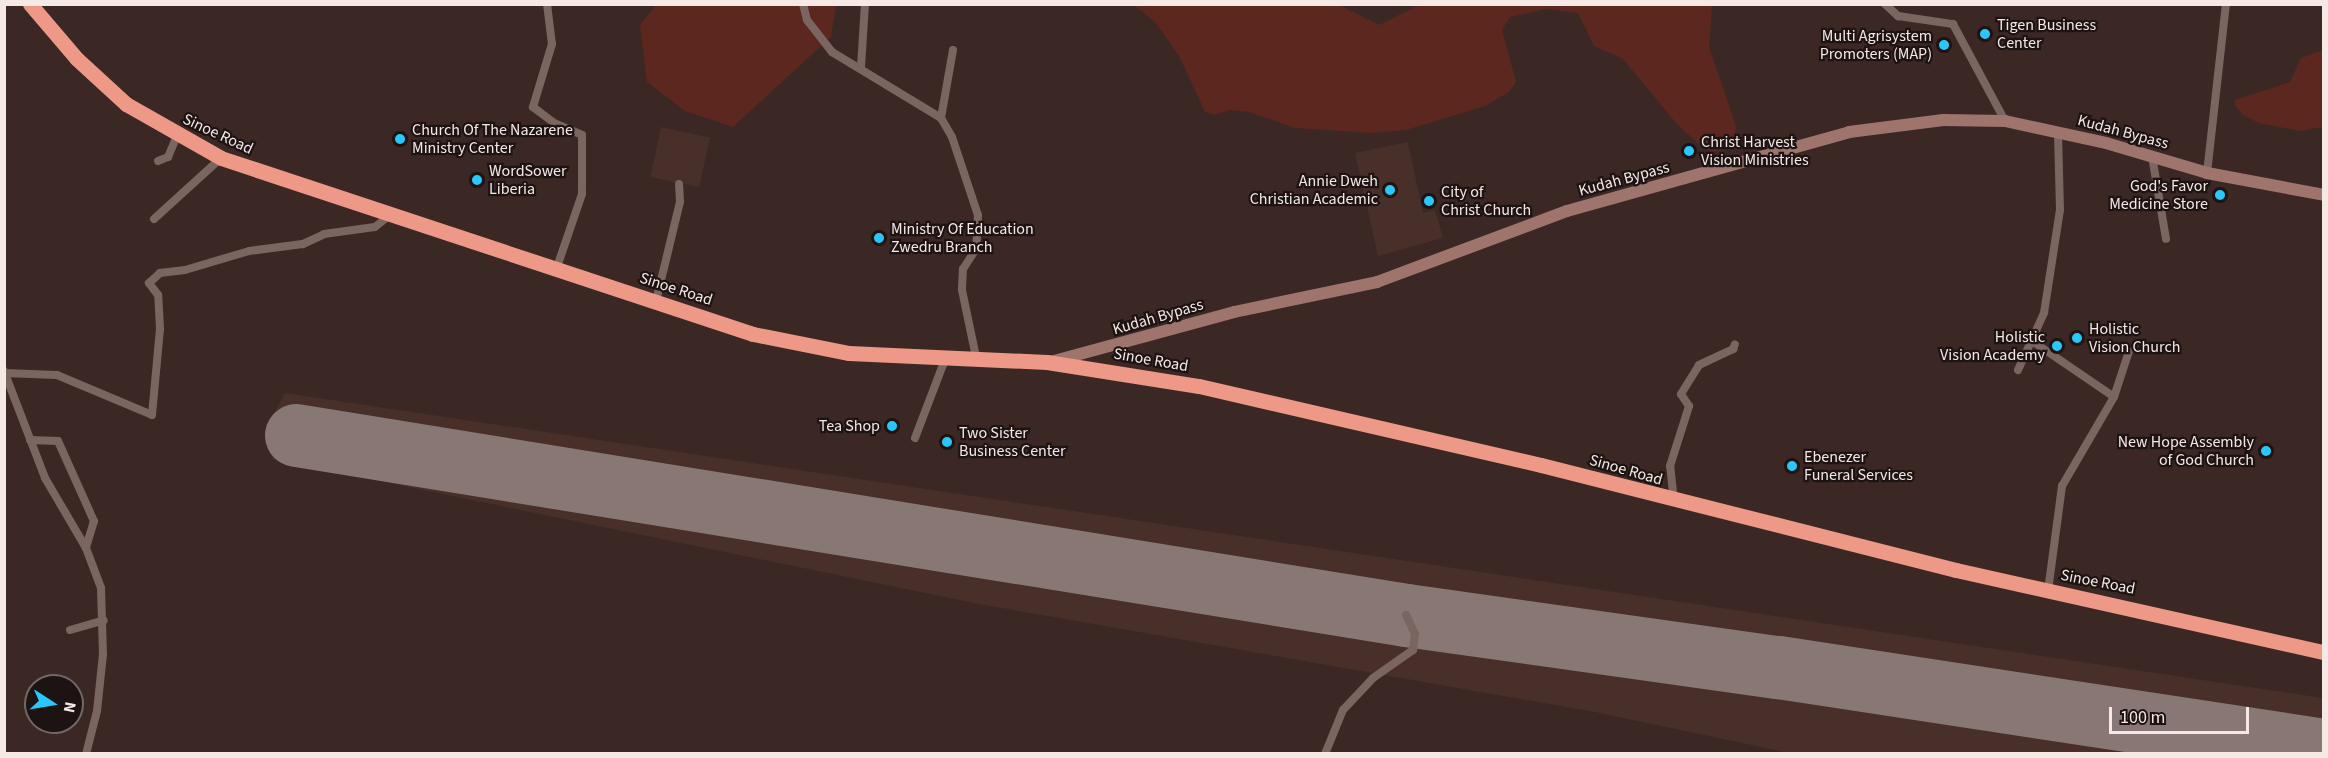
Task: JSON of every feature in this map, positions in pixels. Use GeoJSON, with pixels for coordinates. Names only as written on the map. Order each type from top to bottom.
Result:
{"type":"FeatureCollection","features":[{"type":"Feature","properties":{"kind":"highway","name":"Sinoe Road"},"geometry":{"type":"LineString","coordinates":[[30,4],[77,59],[126,104],[177,136],[221,158],[556,271],[811,348],[1047,362],[1159,379],[1328,414],[1674,502],[2048,591],[2324,652]]}},
{"type":"Feature","properties":{"kind":"street"},"geometry":{"type":"LineString","coordinates":[[547,4],[552,44],[533,106],[554,123],[582,135],[582,194],[556,271]]}},
{"type":"Feature","properties":{"kind":"street"},"geometry":{"type":"LineString","coordinates":[[803,4],[807,20],[827,47],[843,62],[861,67],[941,118],[969,179],[978,215],[976,249],[963,270],[962,290],[976,357]]}},
{"type":"Feature","properties":{"kind":"street"},"geometry":{"type":"LineString","coordinates":[[861,67],[865,4]]}},
{"type":"Feature","properties":{"kind":"street"},"geometry":{"type":"LineString","coordinates":[[1886,4],[1898,16],[1953,24],[2005,121]]}},
{"type":"Feature","properties":{"kind":"street"},"geometry":{"type":"LineString","coordinates":[[2207,173],[2226,4]]}},
{"type":"Feature","properties":{"kind":"street"},"geometry":{"type":"LineString","coordinates":[[941,118],[953,50]]}},
{"type":"Feature","properties":{"kind":"street","name":"Kudah Bypass"},"geometry":{"type":"LineString","coordinates":[[1047,362],[1234,312],[1377,282],[1567,211],[1849,132],[1942,120],[2005,121],[2152,156],[2207,173],[2324,195]]}},
{"type":"Feature","properties":{"kind":"street"},"geometry":{"type":"LineString","coordinates":[[2018,370],[2044,313],[2060,210],[2058,132]]}},
{"type":"Feature","properties":{"kind":"street"},"geometry":{"type":"LineString","coordinates":[[158,161],[168,157],[177,136]]}},
{"type":"Feature","properties":{"kind":"street"},"geometry":{"type":"LineString","coordinates":[[2152,156],[2166,239]]}},
{"type":"Feature","properties":{"kind":"street"},"geometry":{"type":"LineString","coordinates":[[154,219],[221,158]]}},
{"type":"Feature","properties":{"kind":"street"},"geometry":{"type":"LineString","coordinates":[[656,301],[680,202],[679,184]]}},
{"type":"Feature","properties":{"kind":"street"},"geometry":{"type":"LineString","coordinates":[[86,753],[98,711],[104,620],[100,588],[86,548],[45,478],[5,372],[57,375],[152,415],[153,376],[160,328],[158,295],[149,283],[160,273],[185,270],[249,251],[303,244],[324,234],[375,226],[391,215]]}},
{"type":"Feature","properties":{"kind":"street"},"geometry":{"type":"LineString","coordinates":[[2032,340],[2114,397]]}},
{"type":"Feature","properties":{"kind":"street"},"geometry":{"type":"LineString","coordinates":[[1674,502],[1670,466],[1689,406],[1681,394],[1699,365],[1733,349],[1735,344]]}},
{"type":"Feature","properties":{"kind":"street"},"geometry":{"type":"LineString","coordinates":[[2048,591],[2062,486],[2114,397],[2129,351]]}},
{"type":"Feature","properties":{"kind":"street"},"geometry":{"type":"LineString","coordinates":[[915,438],[947,356]]}},
{"type":"Feature","properties":{"kind":"street"},"geometry":{"type":"LineString","coordinates":[[30,440],[58,441],[94,521],[88,532],[86,548]]}},
{"type":"Feature","properties":{"kind":"street"},"geometry":{"type":"LineString","coordinates":[[1325,753],[1343,710],[1373,678],[1413,650],[1415,634],[1406,615]]}},
{"type":"Feature","properties":{"kind":"street"},"geometry":{"type":"LineString","coordinates":[[70,630],[104,620]]}},
{"type":"Feature","properties":{"kind":"shaded area"},"geometry":{"type":"Polygon","coordinates":[[[656,5],[836,5],[831,37],[733,127],[685,111],[647,82],[640,25],[656,5]]]}},
{"type":"Feature","properties":{"kind":"shaded area"},"geometry":{"type":"Polygon","coordinates":[[[1134,5],[1339,5],[1379,25],[1419,5],[1712,5],[1709,47],[1736,126],[1735,137],[1727,150],[1711,152],[1701,146],[1677,124],[1623,59],[1594,46],[1578,13],[1546,9],[1510,17],[1502,30],[1516,82],[1509,92],[1485,106],[1406,130],[1373,133],[1295,128],[1249,112],[1230,110],[1214,115],[1205,112],[1179,56],[1156,23],[1134,5]]]}},
{"type":"Feature","properties":{"kind":"shaded area"},"geometry":{"type":"Polygon","coordinates":[[[2323,50],[2323,127],[2300,131],[2259,123],[2243,115],[2235,105],[2235,100],[2290,82],[2301,58],[2323,50]]]}},
{"type":"Feature","properties":{"kind":"shaded area"},"geometry":{"type":"Polygon","coordinates":[[[661,127],[710,137],[699,187],[650,177],[661,127]]]}},
{"type":"Feature","properties":{"kind":"shaded area","name":"Annie Dweh Christian Academic"},"geometry":{"type":"Polygon","coordinates":[[[1408,142],[1423,213],[1435,210],[1443,238],[1378,256],[1355,153],[1408,142]]]}},
{"type":"Feature","properties":{"kind":"shaded area"},"geometry":{"type":"Polygon","coordinates":[[[285,393],[2323,698],[2323,753],[1789,753],[1595,712],[979,604],[272,459],[267,426],[285,393]]]}},
{"type":"Feature","properties":{"kind":"runway"},"geometry":{"type":"LineString","coordinates":[[296,435],[1406,615],[1778,667],[2324,750]]}},
{"type":"Feature","properties":{"kind":"place","name":"Tigen Business Center"},"geometry":{"type":"Point","coordinates":[1985,34]}},
{"type":"Feature","properties":{"kind":"place","name":"Multi Agrisystem Promoters (MAP)"},"geometry":{"type":"Point","coordinates":[1944,45]}},
{"type":"Feature","properties":{"kind":"place","name":"Church Of The Nazarene Ministry Center"},"geometry":{"type":"Point","coordinates":[400,139]}},
{"type":"Feature","properties":{"kind":"place","name":"Christ Harvest Vision Ministries"},"geometry":{"type":"Point","coordinates":[1689,151]}},
{"type":"Feature","properties":{"kind":"place","name":"WordSower Liberia"},"geometry":{"type":"Point","coordinates":[477,180]}},
{"type":"Feature","properties":{"kind":"place","name":"Annie Dweh Christian Academic"},"geometry":{"type":"Point","coordinates":[1390,190]}},
{"type":"Feature","properties":{"kind":"place","name":"God's Favor Medicine Store"},"geometry":{"type":"Point","coordinates":[2220,195]}},
{"type":"Feature","properties":{"kind":"place","name":"City of Christ Church"},"geometry":{"type":"Point","coordinates":[1429,201]}},
{"type":"Feature","properties":{"kind":"place","name":"Ministry Of Education Zwedru Branch"},"geometry":{"type":"Point","coordinates":[879,238]}},
{"type":"Feature","properties":{"kind":"place","name":"Holistic Vision Church"},"geometry":{"type":"Point","coordinates":[2077,338]}},
{"type":"Feature","properties":{"kind":"place","name":"Holistic Vision Academy"},"geometry":{"type":"Point","coordinates":[2057,346]}},
{"type":"Feature","properties":{"kind":"place","name":"Tea Shop"},"geometry":{"type":"Point","coordinates":[892,426]}},
{"type":"Feature","properties":{"kind":"place","name":"Two Sister Business Center"},"geometry":{"type":"Point","coordinates":[947,442]}},
{"type":"Feature","properties":{"kind":"place","name":"New Hope Assembly of God Church"},"geometry":{"type":"Point","coordinates":[2266,451]}},
{"type":"Feature","properties":{"kind":"place","name":"Ebenezer Funeral Services"},"geometry":{"type":"Point","coordinates":[1792,466]}}]}
